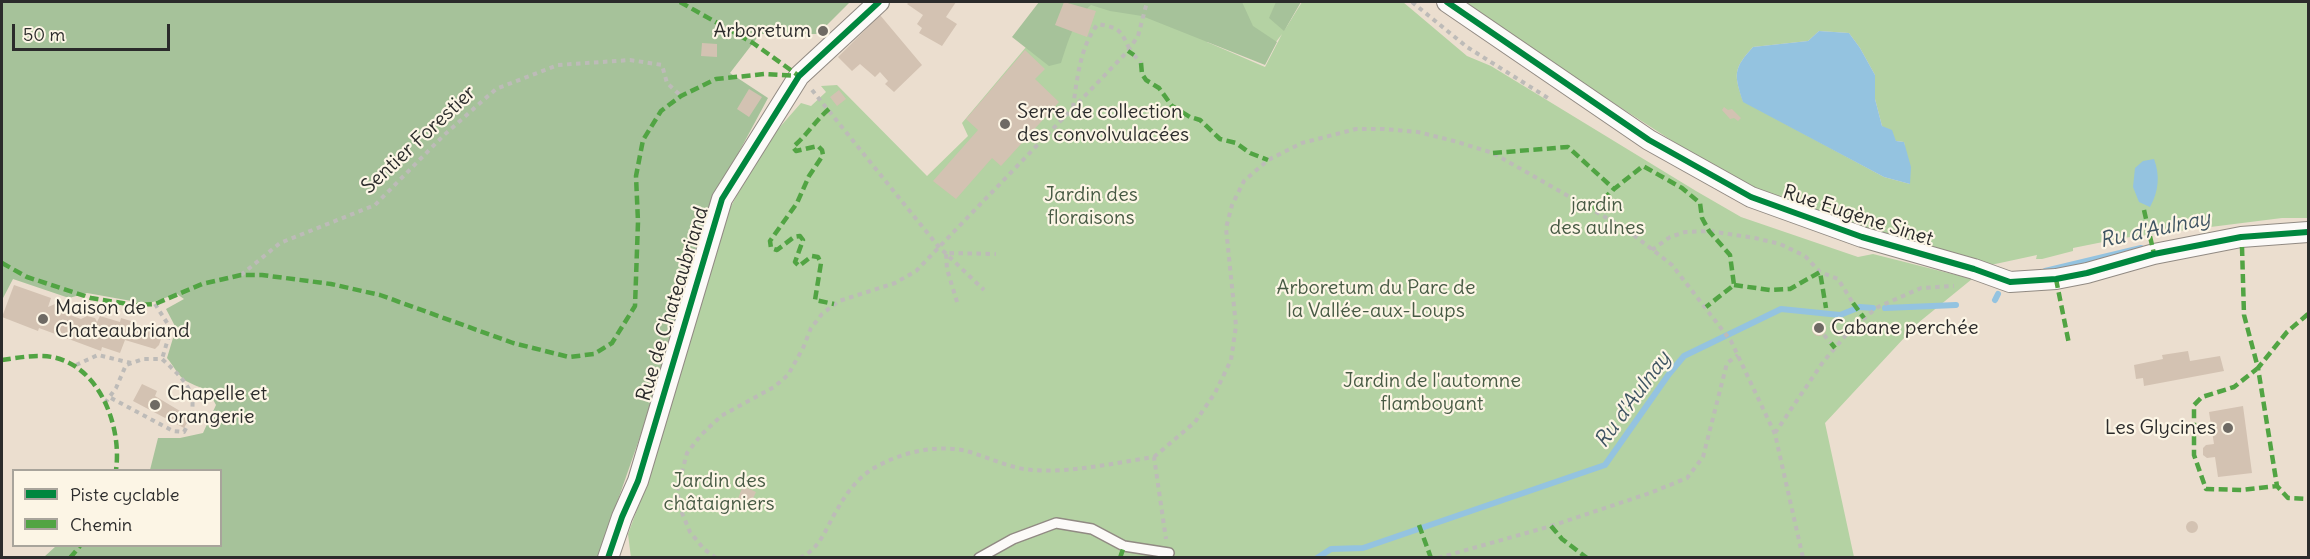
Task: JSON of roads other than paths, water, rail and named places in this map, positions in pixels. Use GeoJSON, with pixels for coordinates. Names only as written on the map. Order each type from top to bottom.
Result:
{"type":"FeatureCollection","features":[{"type":"Feature","properties":{"kind":"street","name":"Rue de Chateaubriand"},"geometry":{"type":"LineString","coordinates":[[608,558],[622,517],[638,481],[722,199],[798,76],[879,2]]}},
{"type":"Feature","properties":{"kind":"street","name":"Rue Eugène Sinet"},"geometry":{"type":"LineString","coordinates":[[1447,2],[1649,140],[1751,197],[1972,278],[2010,282],[2056,279],[2087,273],[2154,254],[2241,237],[2308,232]]}},
{"type":"Feature","properties":{"kind":"lane"},"geometry":{"type":"LineString","coordinates":[[979,558],[1013,539],[1056,524],[1092,529],[1124,546],[1169,553]]}},
{"type":"Feature","properties":{"kind":"water"},"geometry":{"type":"Polygon","coordinates":[[[1819,31],[1849,33],[1860,48],[1875,75],[1875,99],[1882,126],[1892,130],[1896,141],[1904,142],[1911,167],[1910,184],[1884,177],[1743,102],[1737,72],[1753,47],[1808,41],[1819,31]]]}},
{"type":"Feature","properties":{"kind":"water"},"geometry":{"type":"Polygon","coordinates":[[[2154,159],[2158,183],[2150,207],[2139,202],[2133,187],[2135,168],[2143,161],[2154,159]]]}},
{"type":"Feature","properties":{"kind":"waterway","name":"Ru d'Aulnay"},"geometry":{"type":"LineString","coordinates":[[2045,271],[2141,248]]}},
{"type":"Feature","properties":{"kind":"waterway","name":"Ru d'Aulnay"},"geometry":{"type":"LineString","coordinates":[[1995,300],[1998,294]]}},
{"type":"Feature","properties":{"kind":"waterway","name":"Ru d'Aulnay"},"geometry":{"type":"LineString","coordinates":[[1885,308],[1956,305]]}},
{"type":"Feature","properties":{"kind":"waterway","name":"Ru d'Aulnay"},"geometry":{"type":"LineString","coordinates":[[1317,558],[1331,549],[1363,548],[1605,465],[1684,356],[1781,309],[1840,315],[1860,307],[1873,308]]}},
{"type":"Feature","properties":{"kind":"place","name":"Arboretum"},"geometry":{"type":"Point","coordinates":[823,31]}},
{"type":"Feature","properties":{"kind":"place","name":"Serre de collection des convolvulacées"},"geometry":{"type":"Point","coordinates":[1005,124]}},
{"type":"Feature","properties":{"kind":"place","name":"Maison de Chateaubriand"},"geometry":{"type":"Point","coordinates":[43,319]}},
{"type":"Feature","properties":{"kind":"place","name":"Cabane perchée"},"geometry":{"type":"Point","coordinates":[1819,328]}},
{"type":"Feature","properties":{"kind":"place","name":"Chapelle et orangerie"},"geometry":{"type":"Point","coordinates":[155,405]}},
{"type":"Feature","properties":{"kind":"place","name":"Les Glycines"},"geometry":{"type":"Point","coordinates":[2228,428]}},
{"type":"Feature","properties":{"kind":"park label","name":"Jardin des floraisons"},"geometry":{"type":"Point","coordinates":[1091,206]}},
{"type":"Feature","properties":{"kind":"park label","name":"jardin des aulnes"},"geometry":{"type":"Point","coordinates":[1597,216]}},
{"type":"Feature","properties":{"kind":"park label","name":"Arboretum du Parc de la Vallée-aux-Loups"},"geometry":{"type":"Point","coordinates":[1376,300]}},
{"type":"Feature","properties":{"kind":"park label","name":"Jardin de l'automne flamboyant"},"geometry":{"type":"Point","coordinates":[1432,392]}},
{"type":"Feature","properties":{"kind":"park label","name":"Jardin des châtaigniers"},"geometry":{"type":"Point","coordinates":[719,492]}}]}
